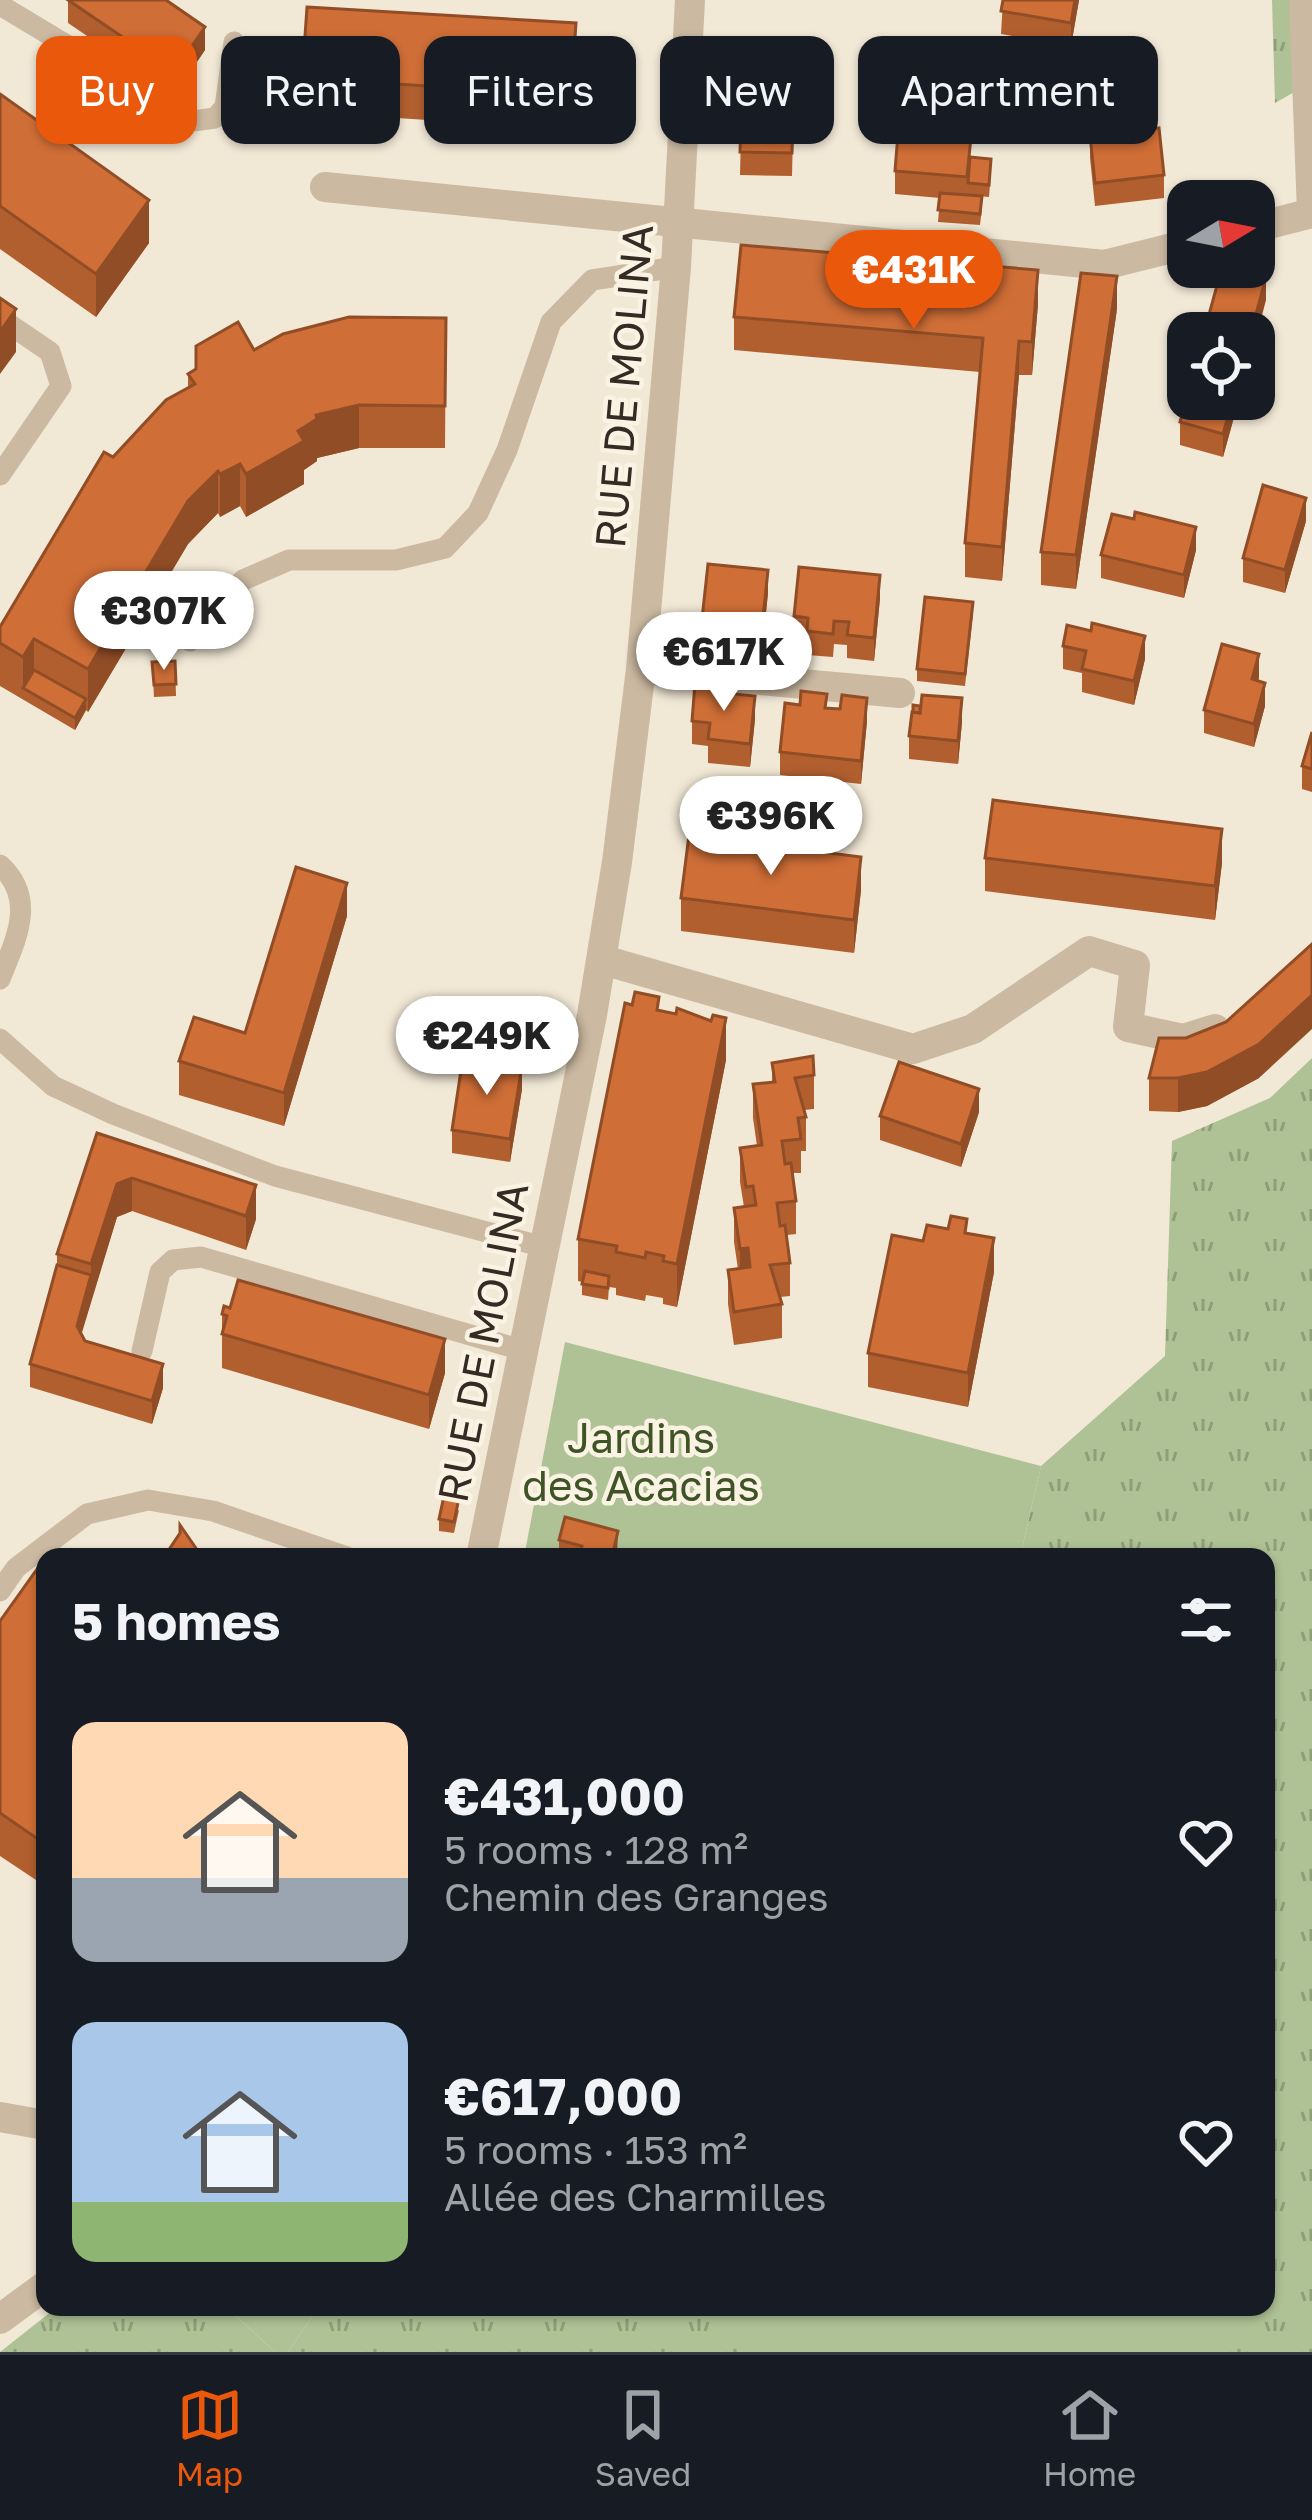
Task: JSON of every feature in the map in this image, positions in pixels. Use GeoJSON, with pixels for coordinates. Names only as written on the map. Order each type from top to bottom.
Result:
{"type":"FeatureCollection","features":[{"type":"Feature","properties":{"kind":"street","name":"RUE DE MOLINA"},"geometry":{"type":"LineString","coordinates":[[484,1548],[603,960],[641,669],[680,225],[690,0]]}},
{"type":"Feature","properties":{"kind":"street"},"geometry":{"type":"LineString","coordinates":[[1275,223],[1312,213],[1304,0]]}},
{"type":"Feature","properties":{"kind":"street"},"geometry":{"type":"LineString","coordinates":[[325,187],[1104,265],[1167,249]]}},
{"type":"Feature","properties":{"kind":"street"},"geometry":{"type":"LineString","coordinates":[[641,669],[900,693]]}},
{"type":"Feature","properties":{"kind":"street"},"geometry":{"type":"LineString","coordinates":[[603,960],[913,1049],[973,1029],[1090,951],[1136,965],[1128,1027],[1183,1039],[1230,1024],[1246,1010]]}},
{"type":"Feature","properties":{"kind":"street"},"geometry":{"type":"LineString","coordinates":[[0,2117],[36,2123]]}},
{"type":"Feature","properties":{"kind":"street"},"geometry":{"type":"LineString","coordinates":[[0,2319],[36,2293]]}},
{"type":"Feature","properties":{"kind":"lane"},"geometry":{"type":"LineString","coordinates":[[0,4],[193,121],[215,118],[221,111]]}},
{"type":"Feature","properties":{"kind":"lane"},"geometry":{"type":"LineString","coordinates":[[190,641],[243,580],[289,560],[396,560],[445,548],[478,512],[507,450],[551,322],[592,280],[676,267]]}},
{"type":"Feature","properties":{"kind":"lane"},"geometry":{"type":"LineString","coordinates":[[0,318],[50,352],[61,386],[0,475]]}},
{"type":"Feature","properties":{"kind":"lane"},"geometry":{"type":"LineString","coordinates":[[0,865],[15,878],[21,906],[20,931],[0,979]]}},
{"type":"Feature","properties":{"kind":"lane"},"geometry":{"type":"LineString","coordinates":[[0,1039],[53,1086],[275,1176],[544,1247]]}},
{"type":"Feature","properties":{"kind":"lane"},"geometry":{"type":"LineString","coordinates":[[142,1351],[160,1272],[173,1260],[201,1257],[523,1351]]}},
{"type":"Feature","properties":{"kind":"lane"},"geometry":{"type":"LineString","coordinates":[[42,1548],[87,1514],[148,1500],[213,1511],[321,1548]]}},
{"type":"Feature","properties":{"kind":"lane"},"geometry":{"type":"LineString","coordinates":[[0,1591],[16,1568],[36,1553]]}},
{"type":"Feature","properties":{"kind":"green space"},"geometry":{"type":"Polygon","coordinates":[[[1272,0],[1312,0],[1312,82],[1275,103],[1272,0]]]}},
{"type":"Feature","properties":{"kind":"green space"},"geometry":{"type":"Polygon","coordinates":[[[1312,1058],[1312,2352],[288,2352],[313,2316],[1275,2316],[1275,1548],[1022,1548],[1041,1466],[1165,1356],[1172,1141],[1270,1098],[1312,1058]]]}},
{"type":"Feature","properties":{"kind":"green space","name":"Jardins des Acacias"},"geometry":{"type":"Polygon","coordinates":[[[565,1342],[1041,1466],[1022,1548],[526,1548],[565,1342]]]}},
{"type":"Feature","properties":{"kind":"green space"},"geometry":{"type":"Polygon","coordinates":[[[46,2316],[236,2316],[275,2352],[0,2352],[46,2316]]]}},
{"type":"Feature","properties":{"kind":"green space"},"geometry":{"type":"Polygon","coordinates":[[[236,2316],[313,2316],[288,2352],[275,2352],[236,2316]]]}},
{"type":"Feature","properties":{"kind":"green space"},"geometry":{"type":"Polygon","coordinates":[[[763,2316],[1221,2318],[1200,2352],[737,2352],[763,2316]]]}},
{"type":"Feature","properties":{"kind":"building"},"geometry":{"type":"Polygon","coordinates":[[[68,0],[166,0],[205,27],[197,39],[121,36],[68,0]]]}},
{"type":"Feature","properties":{"kind":"building"},"geometry":{"type":"Polygon","coordinates":[[[1003,0],[1075,0],[1071,23],[1001,11],[1003,0]]]}},
{"type":"Feature","properties":{"kind":"building"},"geometry":{"type":"Polygon","coordinates":[[[307,7],[576,23],[575,36],[424,36],[424,86],[400,84],[400,36],[305,36],[307,7]]]}},
{"type":"Feature","properties":{"kind":"building"},"geometry":{"type":"Polygon","coordinates":[[[0,94],[36,120],[36,144],[70,144],[149,200],[96,274],[0,206],[0,94]]]}},
{"type":"Feature","properties":{"kind":"building"},"geometry":{"type":"Polygon","coordinates":[[[1158,128],[1164,175],[1095,183],[1091,144],[1158,144],[1158,128]]]}},
{"type":"Feature","properties":{"kind":"building"},"geometry":{"type":"Polygon","coordinates":[[[740,144],[792,144],[792,153],[740,152],[740,144]]]}},
{"type":"Feature","properties":{"kind":"building"},"geometry":{"type":"Polygon","coordinates":[[[897,144],[970,144],[967,177],[895,171],[897,144]]]}},
{"type":"Feature","properties":{"kind":"building"},"geometry":{"type":"Polygon","coordinates":[[[970,157],[991,159],[989,185],[968,183],[970,157]]]}},
{"type":"Feature","properties":{"kind":"building"},"geometry":{"type":"Polygon","coordinates":[[[940,193],[982,196],[980,214],[938,210],[940,193]]]}},
{"type":"Feature","properties":{"kind":"building"},"geometry":{"type":"Polygon","coordinates":[[[741,245],[1038,270],[1032,342],[1019,341],[1002,547],[965,543],[983,338],[734,317],[741,245]]]}},
{"type":"Feature","properties":{"kind":"building"},"geometry":{"type":"Polygon","coordinates":[[[1081,273],[1117,276],[1076,555],[1041,552],[1081,273]]]}},
{"type":"Feature","properties":{"kind":"building"},"geometry":{"type":"Polygon","coordinates":[[[1216,288],[1263,288],[1257,312],[1210,312],[1216,288]]]}},
{"type":"Feature","properties":{"kind":"building"},"geometry":{"type":"Polygon","coordinates":[[[0,298],[16,309],[0,332],[0,298]]]}},
{"type":"Feature","properties":{"kind":"building"},"geometry":{"type":"Polygon","coordinates":[[[349,317],[446,318],[445,406],[359,405],[316,415],[317,419],[298,431],[304,441],[246,474],[240,464],[218,471],[188,501],[88,669],[34,639],[23,657],[0,643],[0,627],[104,452],[113,457],[166,400],[195,384],[188,374],[196,369],[196,346],[238,322],[254,350],[283,334],[349,317]]]}},
{"type":"Feature","properties":{"kind":"building"},"geometry":{"type":"Polygon","coordinates":[[[1181,420],[1227,420],[1223,434],[1181,420]]]}},
{"type":"Feature","properties":{"kind":"building"},"geometry":{"type":"Polygon","coordinates":[[[1263,485],[1306,498],[1285,570],[1243,558],[1263,485]]]}},
{"type":"Feature","properties":{"kind":"building"},"geometry":{"type":"Polygon","coordinates":[[[1135,512],[1196,527],[1184,575],[1101,555],[1112,514],[1134,519],[1135,512]]]}},
{"type":"Feature","properties":{"kind":"building"},"geometry":{"type":"Polygon","coordinates":[[[708,564],[768,570],[763,618],[722,614],[721,621],[702,619],[708,564]]]}},
{"type":"Feature","properties":{"kind":"building"},"geometry":{"type":"Polygon","coordinates":[[[799,567],[880,575],[874,638],[847,635],[849,622],[834,621],[833,634],[807,631],[808,618],[794,616],[799,567]]]}},
{"type":"Feature","properties":{"kind":"building"},"geometry":{"type":"Polygon","coordinates":[[[925,597],[973,602],[965,674],[917,669],[925,597]]]}},
{"type":"Feature","properties":{"kind":"building"},"geometry":{"type":"Polygon","coordinates":[[[1092,623],[1145,636],[1134,681],[1082,669],[1086,651],[1063,646],[1067,625],[1091,631],[1092,623]]]}},
{"type":"Feature","properties":{"kind":"building"},"geometry":{"type":"Polygon","coordinates":[[[722,625],[741,627],[740,635],[721,632],[722,625]]]}},
{"type":"Feature","properties":{"kind":"building"},"geometry":{"type":"Polygon","coordinates":[[[1222,644],[1259,654],[1252,679],[1265,683],[1254,724],[1204,710],[1222,644]]]}},
{"type":"Feature","properties":{"kind":"building"},"geometry":{"type":"Polygon","coordinates":[[[175,661],[176,684],[154,685],[152,662],[175,661]]]}},
{"type":"Feature","properties":{"kind":"building"},"geometry":{"type":"Polygon","coordinates":[[[34,670],[86,699],[75,718],[23,688],[34,670]]]}},
{"type":"Feature","properties":{"kind":"building"},"geometry":{"type":"Polygon","coordinates":[[[695,683],[715,684],[714,692],[755,696],[750,744],[708,739],[710,723],[692,721],[695,683]]]}},
{"type":"Feature","properties":{"kind":"building"},"geometry":{"type":"Polygon","coordinates":[[[801,691],[827,694],[825,708],[840,709],[842,695],[867,698],[861,761],[780,752],[785,703],[800,705],[801,691]]]}},
{"type":"Feature","properties":{"kind":"building"},"geometry":{"type":"Polygon","coordinates":[[[922,695],[962,698],[958,741],[909,736],[912,712],[920,713],[922,695]]]}},
{"type":"Feature","properties":{"kind":"building"},"geometry":{"type":"Polygon","coordinates":[[[1312,732],[1312,769],[1302,766],[1312,732]]]}},
{"type":"Feature","properties":{"kind":"building"},"geometry":{"type":"Polygon","coordinates":[[[993,800],[1222,829],[1215,886],[985,858],[993,800]]]}},
{"type":"Feature","properties":{"kind":"building"},"geometry":{"type":"Polygon","coordinates":[[[689,835],[861,857],[854,920],[681,898],[689,835]]]}},
{"type":"Feature","properties":{"kind":"building"},"geometry":{"type":"Polygon","coordinates":[[[296,867],[347,883],[284,1093],[179,1061],[194,1017],[245,1033],[296,867]]]}},
{"type":"Feature","properties":{"kind":"building"},"geometry":{"type":"Polygon","coordinates":[[[1312,944],[1312,995],[1259,1044],[1207,1072],[1149,1078],[1159,1038],[1186,1038],[1226,1022],[1312,944]]]}},
{"type":"Feature","properties":{"kind":"building"},"geometry":{"type":"Polygon","coordinates":[[[635,992],[659,997],[657,1010],[676,1014],[677,1008],[711,1021],[713,1015],[726,1018],[677,1264],[663,1261],[664,1256],[646,1252],[645,1258],[616,1252],[617,1246],[578,1239],[625,1003],[632,1005],[635,992]]]}},
{"type":"Feature","properties":{"kind":"building"},"geometry":{"type":"Polygon","coordinates":[[[813,1056],[814,1075],[795,1078],[806,1117],[798,1118],[801,1139],[782,1141],[785,1164],[791,1163],[796,1201],[777,1203],[790,1263],[770,1265],[782,1304],[734,1312],[728,1270],[750,1267],[748,1248],[740,1249],[734,1208],[756,1205],[753,1186],[746,1187],[740,1148],[762,1145],[753,1084],[775,1082],[772,1063],[813,1056]]]}},
{"type":"Feature","properties":{"kind":"building"},"geometry":{"type":"Polygon","coordinates":[[[463,1057],[522,1066],[510,1139],[452,1130],[463,1057]]]}},
{"type":"Feature","properties":{"kind":"building"},"geometry":{"type":"Polygon","coordinates":[[[899,1062],[979,1089],[961,1144],[880,1116],[899,1062]]]}},
{"type":"Feature","properties":{"kind":"building"},"geometry":{"type":"Polygon","coordinates":[[[97,1133],[256,1185],[246,1216],[132,1178],[117,1184],[91,1264],[57,1254],[97,1133]]]}},
{"type":"Feature","properties":{"kind":"building"},"geometry":{"type":"Polygon","coordinates":[[[951,1216],[967,1219],[965,1233],[994,1238],[968,1373],[868,1353],[892,1235],[923,1241],[927,1225],[948,1229],[951,1216]]]}},
{"type":"Feature","properties":{"kind":"building"},"geometry":{"type":"Polygon","coordinates":[[[57,1265],[91,1275],[77,1326],[85,1341],[163,1364],[152,1401],[30,1364],[57,1265]]]}},
{"type":"Feature","properties":{"kind":"building"},"geometry":{"type":"Polygon","coordinates":[[[585,1271],[609,1276],[608,1288],[582,1284],[585,1271]]]}},
{"type":"Feature","properties":{"kind":"building"},"geometry":{"type":"Polygon","coordinates":[[[238,1280],[445,1339],[429,1395],[222,1334],[227,1316],[222,1314],[224,1306],[230,1308],[238,1280]]]}},
{"type":"Feature","properties":{"kind":"building"},"geometry":{"type":"Polygon","coordinates":[[[444,1496],[459,1498],[454,1522],[439,1519],[444,1496]]]}},
{"type":"Feature","properties":{"kind":"building"},"geometry":{"type":"Polygon","coordinates":[[[565,1517],[618,1531],[614,1548],[581,1548],[559,1540],[565,1517]]]}},
{"type":"Feature","properties":{"kind":"building"},"geometry":{"type":"Polygon","coordinates":[[[180,1525],[196,1548],[170,1548],[180,1525]]]}},
{"type":"Feature","properties":{"kind":"building"},"geometry":{"type":"Polygon","coordinates":[[[36,1571],[36,1838],[0,1813],[0,1621],[36,1571]]]}}]}
